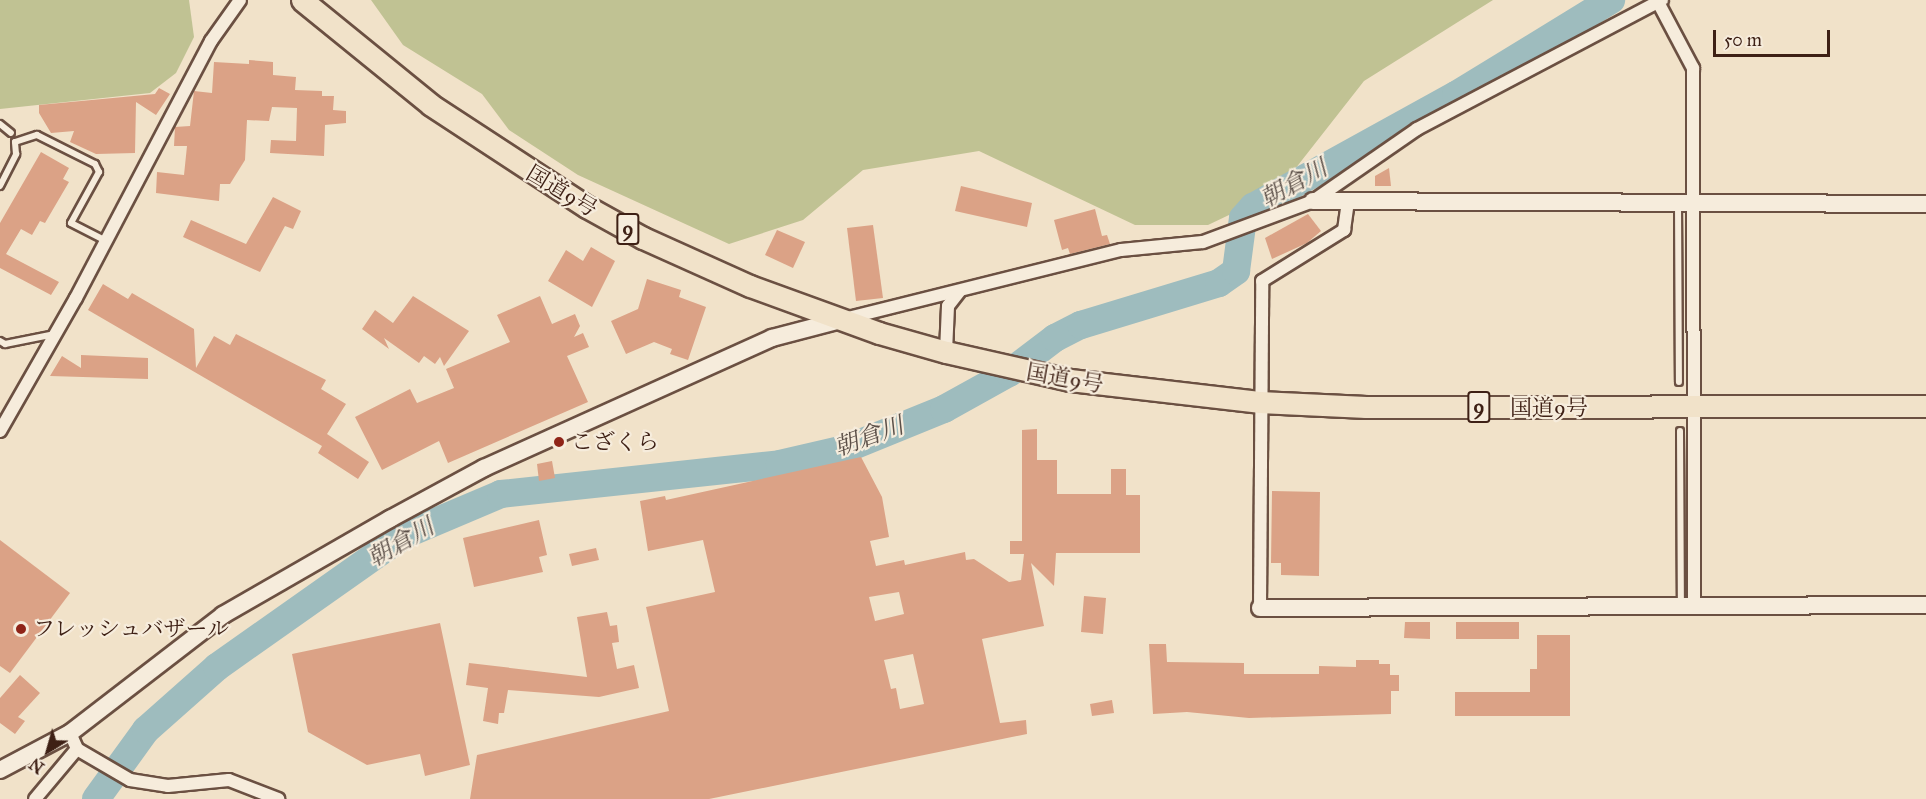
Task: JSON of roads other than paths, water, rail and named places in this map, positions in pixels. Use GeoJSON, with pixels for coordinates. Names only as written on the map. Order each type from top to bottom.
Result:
{"type":"FeatureCollection","features":[{"type":"Feature","properties":{"kind":"highway","name":"国道9号"},"geometry":{"type":"LineString","coordinates":[[302,0],[431,105],[578,202],[696,262],[841,320],[946,352],[1035,373],[1148,391],[1259,402],[1366,407],[1926,406]]}},
{"type":"Feature","properties":{"kind":"street"},"geometry":{"type":"LineString","coordinates":[[0,431],[106,241],[211,41],[240,0]]}},
{"type":"Feature","properties":{"kind":"street"},"geometry":{"type":"LineString","coordinates":[[0,770],[70,733],[223,615],[484,468],[772,338],[1120,250],[1203,242],[1313,201],[1417,129],[1660,1],[1693,68],[1685,203],[1692,408],[1687,606]]}},
{"type":"Feature","properties":{"kind":"street"},"geometry":{"type":"LineString","coordinates":[[1313,201],[1926,204]]}},
{"type":"Feature","properties":{"kind":"street"},"geometry":{"type":"LineString","coordinates":[[1348,201],[1344,230],[1314,252],[1262,281],[1259,402],[1260,608],[1926,606]]}},
{"type":"Feature","properties":{"kind":"street"},"geometry":{"type":"LineString","coordinates":[[946,352],[948,306],[959,292]]}},
{"type":"Feature","properties":{"kind":"street"},"geometry":{"type":"LineString","coordinates":[[70,733],[77,749],[130,780],[168,786],[229,780],[278,799]]}},
{"type":"Feature","properties":{"kind":"street"},"geometry":{"type":"LineString","coordinates":[[35,799],[77,749]]}},
{"type":"Feature","properties":{"kind":"lane"},"geometry":{"type":"LineString","coordinates":[[0,124],[11,133]]}},
{"type":"Feature","properties":{"kind":"lane"},"geometry":{"type":"LineString","coordinates":[[0,186],[16,154],[15,142],[38,135],[95,164],[99,172],[71,223],[106,241]]}},
{"type":"Feature","properties":{"kind":"lane"},"geometry":{"type":"LineString","coordinates":[[1679,382],[1685,203]]}},
{"type":"Feature","properties":{"kind":"lane"},"geometry":{"type":"LineString","coordinates":[[0,341],[5,344],[55,334]]}},
{"type":"Feature","properties":{"kind":"lane"},"geometry":{"type":"LineString","coordinates":[[1680,431],[1687,606]]}},
{"type":"Feature","properties":{"kind":"waterway","name":"朝倉川"},"geometry":{"type":"LineString","coordinates":[[96,799],[146,730],[217,667],[404,535],[501,494],[780,464],[848,448],[944,409],[1009,373],[1055,338],[1081,325],[1219,283],[1236,271],[1243,218],[1253,207],[1456,95],[1611,0]]}},
{"type":"Feature","properties":{"kind":"place","name":"こざくら"},"geometry":{"type":"Point","coordinates":[559,442]}},
{"type":"Feature","properties":{"kind":"place","name":"フレッシュバザール"},"geometry":{"type":"Point","coordinates":[21,629]}}]}
